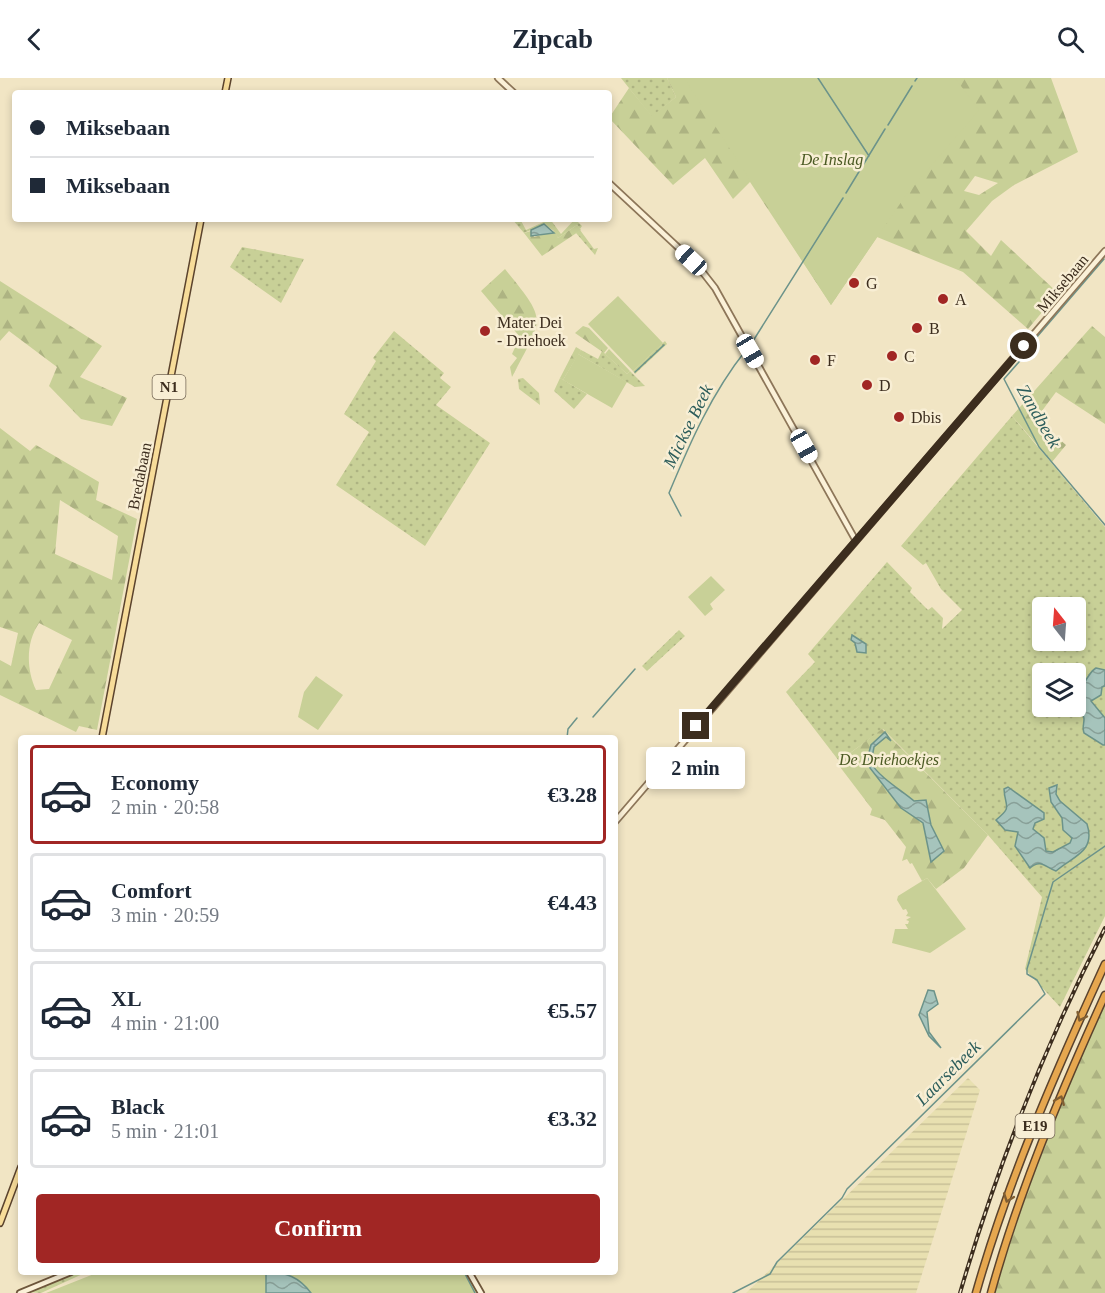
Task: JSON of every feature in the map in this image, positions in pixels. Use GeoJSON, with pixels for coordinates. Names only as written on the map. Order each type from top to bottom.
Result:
{"type":"FeatureCollection","features":[{"type":"Feature","properties":{"kind":"highway","name":"E19"},"geometry":{"type":"LineString","coordinates":[[976,1293],[989,1250],[1031,1135],[1105,964]]}},
{"type":"Feature","properties":{"kind":"highway","name":"E19"},"geometry":{"type":"LineString","coordinates":[[991,1293],[1002,1252],[1043,1140],[1105,995]]}},
{"type":"Feature","properties":{"kind":"main road","name":"Bredabaan"},"geometry":{"type":"LineString","coordinates":[[103,735],[200,222]]}},
{"type":"Feature","properties":{"kind":"main road"},"geometry":{"type":"LineString","coordinates":[[0,1224],[18,1175]]}},
{"type":"Feature","properties":{"kind":"street"},"geometry":{"type":"LineString","coordinates":[[498,78],[511,90]]}},
{"type":"Feature","properties":{"kind":"street"},"geometry":{"type":"LineString","coordinates":[[612,186],[697,265],[715,288],[856,541]]}},
{"type":"Feature","properties":{"kind":"street","name":"Miksebaan"},"geometry":{"type":"LineString","coordinates":[[618,819],[1105,251]]}},
{"type":"Feature","properties":{"kind":"street"},"geometry":{"type":"LineString","coordinates":[[20,1293],[64,1275]]}},
{"type":"Feature","properties":{"kind":"street"},"geometry":{"type":"LineString","coordinates":[[471,1275],[481,1293]]}},
{"type":"Feature","properties":{"kind":"shaded area"},"geometry":{"type":"Polygon","coordinates":[[[968,1078],[980,1090],[916,1293],[746,1293],[968,1078]]]}},
{"type":"Feature","properties":{"kind":"green space"},"geometry":{"type":"Polygon","coordinates":[[[621,78],[667,78],[676,97],[652,117],[621,78]]]}},
{"type":"Feature","properties":{"kind":"green space"},"geometry":{"type":"Polygon","coordinates":[[[667,78],[1051,78],[1078,152],[1014,185],[992,201],[966,231],[991,256],[1001,240],[1058,293],[1028,329],[963,272],[877,237],[831,305],[750,182],[733,199],[705,158],[673,185],[612,121],[612,114],[629,88],[652,116],[676,97],[667,78]],[[975,176],[964,191],[979,195],[998,183],[975,176]]]}},
{"type":"Feature","properties":{"kind":"green space","name":"De Inslag"},"geometry":{"type":"Polygon","coordinates":[[[684,78],[955,78],[979,110],[906,195],[831,305],[684,78]]]}},
{"type":"Feature","properties":{"kind":"green space"},"geometry":{"type":"Polygon","coordinates":[[[515,222],[522,222],[526,230],[543,222],[552,222],[561,234],[572,222],[578,222],[582,226],[580,229],[577,225],[558,238],[554,231],[544,224],[524,233],[515,222]]]}},
{"type":"Feature","properties":{"kind":"green space"},"geometry":{"type":"Polygon","coordinates":[[[577,225],[581,230],[542,256],[524,233],[531,231],[534,237],[555,231],[558,238],[577,225]]]}},
{"type":"Feature","properties":{"kind":"green space"},"geometry":{"type":"Polygon","coordinates":[[[580,230],[594,249],[598,248],[595,255],[576,233],[580,230]]]}},
{"type":"Feature","properties":{"kind":"green space"},"geometry":{"type":"Polygon","coordinates":[[[242,247],[304,259],[281,303],[230,267],[242,247]]]}},
{"type":"Feature","properties":{"kind":"green space"},"geometry":{"type":"Polygon","coordinates":[[[505,269],[529,300],[537,320],[530,342],[512,377],[510,367],[517,358],[512,354],[520,337],[481,291],[505,269]]]}},
{"type":"Feature","properties":{"kind":"green space"},"geometry":{"type":"Polygon","coordinates":[[[0,281],[102,346],[80,377],[127,398],[112,426],[81,419],[49,386],[57,367],[9,331],[0,341],[0,281]]]}},
{"type":"Feature","properties":{"kind":"green space"},"geometry":{"type":"Polygon","coordinates":[[[618,296],[663,343],[633,371],[588,324],[618,296]]]}},
{"type":"Feature","properties":{"kind":"green space"},"geometry":{"type":"Polygon","coordinates":[[[583,326],[589,328],[608,348],[604,353],[575,333],[583,326]]]}},
{"type":"Feature","properties":{"kind":"green space"},"geometry":{"type":"Polygon","coordinates":[[[1092,326],[1105,337],[1105,424],[1056,392],[1036,419],[1066,445],[1052,462],[1012,416],[1092,326]]]}},
{"type":"Feature","properties":{"kind":"green space"},"geometry":{"type":"Polygon","coordinates":[[[394,331],[444,373],[440,378],[451,387],[436,405],[490,443],[425,546],[336,485],[369,432],[344,414],[376,361],[373,358],[394,331]]]}},
{"type":"Feature","properties":{"kind":"green space"},"geometry":{"type":"Polygon","coordinates":[[[665,341],[667,344],[635,374],[633,371],[665,341]]]}},
{"type":"Feature","properties":{"kind":"green space"},"geometry":{"type":"Polygon","coordinates":[[[576,347],[581,350],[563,380],[560,378],[576,347]]]}},
{"type":"Feature","properties":{"kind":"green space"},"geometry":{"type":"Polygon","coordinates":[[[609,349],[630,371],[627,374],[605,354],[609,349]]]}},
{"type":"Feature","properties":{"kind":"green space"},"geometry":{"type":"Polygon","coordinates":[[[581,350],[598,359],[602,351],[627,374],[630,371],[645,386],[635,387],[578,354],[581,350]]]}},
{"type":"Feature","properties":{"kind":"green space"},"geometry":{"type":"Polygon","coordinates":[[[578,354],[627,382],[612,408],[563,380],[578,354]]]}},
{"type":"Feature","properties":{"kind":"green space"},"geometry":{"type":"Polygon","coordinates":[[[523,378],[539,393],[540,405],[519,389],[518,379],[523,378]]]}},
{"type":"Feature","properties":{"kind":"green space"},"geometry":{"type":"Polygon","coordinates":[[[560,378],[587,394],[574,409],[554,391],[560,378]]]}},
{"type":"Feature","properties":{"kind":"green space"},"geometry":{"type":"Polygon","coordinates":[[[1012,416],[1105,527],[1105,916],[1060,1007],[1025,969],[1042,897],[988,835],[883,729],[839,761],[786,692],[815,662],[808,654],[887,562],[912,588],[910,592],[928,610],[932,607],[943,618],[942,629],[962,610],[941,589],[926,563],[923,565],[901,546],[1012,416]]]}},
{"type":"Feature","properties":{"kind":"green space"},"geometry":{"type":"Polygon","coordinates":[[[0,428],[30,451],[36,445],[99,482],[96,500],[137,519],[97,730],[79,726],[76,732],[0,695],[0,660],[11,666],[18,633],[0,627],[0,428]],[[60,500],[55,554],[112,580],[118,536],[60,500]],[[39,623],[32,639],[29,656],[30,673],[36,690],[49,689],[72,640],[39,623]]]}},
{"type":"Feature","properties":{"kind":"green space"},"geometry":{"type":"Polygon","coordinates":[[[711,576],[725,590],[710,604],[713,609],[705,616],[688,597],[711,576]]]}},
{"type":"Feature","properties":{"kind":"green space"},"geometry":{"type":"Polygon","coordinates":[[[679,630],[685,636],[647,671],[642,666],[679,630]]]}},
{"type":"Feature","properties":{"kind":"green space"},"geometry":{"type":"Polygon","coordinates":[[[316,676],[343,695],[318,730],[298,717],[304,692],[316,676]]]}},
{"type":"Feature","properties":{"kind":"green space","name":"De Driehoekjes"},"geometry":{"type":"Polygon","coordinates":[[[882,729],[988,835],[964,868],[936,889],[927,878],[922,881],[912,863],[910,864],[907,859],[902,861],[906,847],[885,820],[870,815],[872,809],[837,763],[882,729]]]}},
{"type":"Feature","properties":{"kind":"green space"},"geometry":{"type":"Polygon","coordinates":[[[927,878],[966,929],[930,953],[892,943],[895,929],[908,929],[905,924],[909,921],[906,920],[911,917],[906,916],[908,913],[906,909],[903,910],[897,900],[898,896],[927,878]]]}},
{"type":"Feature","properties":{"kind":"green space"},"geometry":{"type":"Polygon","coordinates":[[[1105,1005],[1105,1293],[995,1293],[1044,1147],[1105,1005]]]}},
{"type":"Feature","properties":{"kind":"green space"},"geometry":{"type":"Polygon","coordinates":[[[70,1275],[80,1275],[41,1293],[28,1292],[70,1275]]]}},
{"type":"Feature","properties":{"kind":"green space"},"geometry":{"type":"Polygon","coordinates":[[[91,1275],[468,1275],[478,1293],[46,1293],[91,1275]]]}},
{"type":"Feature","properties":{"kind":"water"},"geometry":{"type":"Polygon","coordinates":[[[544,224],[554,233],[531,236],[531,230],[544,224]]]}},
{"type":"Feature","properties":{"kind":"water"},"geometry":{"type":"Polygon","coordinates":[[[852,635],[866,644],[866,653],[857,652],[855,643],[851,640],[852,635]]]}},
{"type":"Feature","properties":{"kind":"water"},"geometry":{"type":"Polygon","coordinates":[[[1096,668],[1105,670],[1105,686],[1102,687],[1101,695],[1091,701],[1105,718],[1105,745],[1084,733],[1086,680],[1096,668]]]}},
{"type":"Feature","properties":{"kind":"water"},"geometry":{"type":"Polygon","coordinates":[[[885,732],[891,741],[886,737],[874,747],[871,763],[885,778],[914,801],[926,800],[931,825],[944,851],[931,862],[923,823],[901,808],[870,768],[868,756],[871,745],[885,732]]]}},
{"type":"Feature","properties":{"kind":"water"},"geometry":{"type":"Polygon","coordinates":[[[1057,785],[1056,794],[1060,801],[1087,824],[1088,841],[1081,852],[1056,871],[1040,864],[1030,868],[1015,846],[1018,832],[1005,830],[996,820],[1005,812],[1007,806],[1004,789],[1008,787],[1044,813],[1044,819],[1035,823],[1033,829],[1044,838],[1046,851],[1053,852],[1070,843],[1072,838],[1063,830],[1062,818],[1051,802],[1049,788],[1057,785]]]}},
{"type":"Feature","properties":{"kind":"water"},"geometry":{"type":"Polygon","coordinates":[[[928,990],[934,991],[938,1004],[927,1012],[929,1032],[941,1048],[929,1036],[919,1015],[928,990]]]}},
{"type":"Feature","properties":{"kind":"water"},"geometry":{"type":"Polygon","coordinates":[[[266,1275],[288,1275],[302,1283],[311,1293],[266,1293],[266,1275]]]}},
{"type":"Feature","properties":{"kind":"waterway"},"geometry":{"type":"LineString","coordinates":[[818,78],[869,156]]}},
{"type":"Feature","properties":{"kind":"waterway","name":"Mickse Beek"},"geometry":{"type":"LineString","coordinates":[[888,125],[912,86]]}},
{"type":"Feature","properties":{"kind":"waterway","name":"Mickse Beek"},"geometry":{"type":"LineString","coordinates":[[846,193],[885,129]]}},
{"type":"Feature","properties":{"kind":"waterway","name":"Mickse Beek"},"geometry":{"type":"LineString","coordinates":[[753,341],[843,198]]}},
{"type":"Feature","properties":{"kind":"waterway","name":"Zandbeek"},"geometry":{"type":"LineString","coordinates":[[1035,342],[1104,259]]}},
{"type":"Feature","properties":{"kind":"waterway"},"geometry":{"type":"LineString","coordinates":[[635,372],[664,345]]}},
{"type":"Feature","properties":{"kind":"waterway","name":"Zandbeek"},"geometry":{"type":"LineString","coordinates":[[1032,347],[1004,379],[1039,447],[1105,525]]}},
{"type":"Feature","properties":{"kind":"waterway","name":"Mickse Beek"},"geometry":{"type":"LineString","coordinates":[[681,516],[669,493],[693,437],[712,401],[746,350]]}},
{"type":"Feature","properties":{"kind":"waterway","name":"Mickse Beek"},"geometry":{"type":"LineString","coordinates":[[593,717],[635,669]]}},
{"type":"Feature","properties":{"kind":"waterway","name":"Mickse Beek"},"geometry":{"type":"LineString","coordinates":[[567,735],[568,729],[577,718]]}},
{"type":"Feature","properties":{"kind":"waterway","name":"Laarsebeek"},"geometry":{"type":"LineString","coordinates":[[733,1293],[770,1274],[777,1262],[842,1198],[847,1189],[1045,994],[1037,980],[1027,974],[1027,969],[1053,882],[1105,846]]}},
{"type":"Feature","properties":{"kind":"waterway","name":"Mickse Beek"},"geometry":{"type":"LineString","coordinates":[[466,1275],[475,1293]]}},
{"type":"Feature","properties":{"kind":"railway"},"geometry":{"type":"LineString","coordinates":[[960,1293],[990,1199],[1024,1107],[1062,1017],[1105,928]]}},
{"type":"Feature","properties":{"kind":"place","name":"G"},"geometry":{"type":"Point","coordinates":[854,283]}},
{"type":"Feature","properties":{"kind":"place","name":"A"},"geometry":{"type":"Point","coordinates":[943,299]}},
{"type":"Feature","properties":{"kind":"place","name":"B"},"geometry":{"type":"Point","coordinates":[917,328]}},
{"type":"Feature","properties":{"kind":"place","name":"Mater Dei - Driehoek"},"geometry":{"type":"Point","coordinates":[485,331]}},
{"type":"Feature","properties":{"kind":"place","name":"C"},"geometry":{"type":"Point","coordinates":[892,356]}},
{"type":"Feature","properties":{"kind":"place","name":"F"},"geometry":{"type":"Point","coordinates":[815,360]}},
{"type":"Feature","properties":{"kind":"place","name":"D"},"geometry":{"type":"Point","coordinates":[867,385]}},
{"type":"Feature","properties":{"kind":"place","name":"Dbis"},"geometry":{"type":"Point","coordinates":[899,417]}},
{"type":"Feature","properties":{"kind":"route"},"geometry":{"type":"LineString","coordinates":[[696,726],[1024,346]]}}]}
